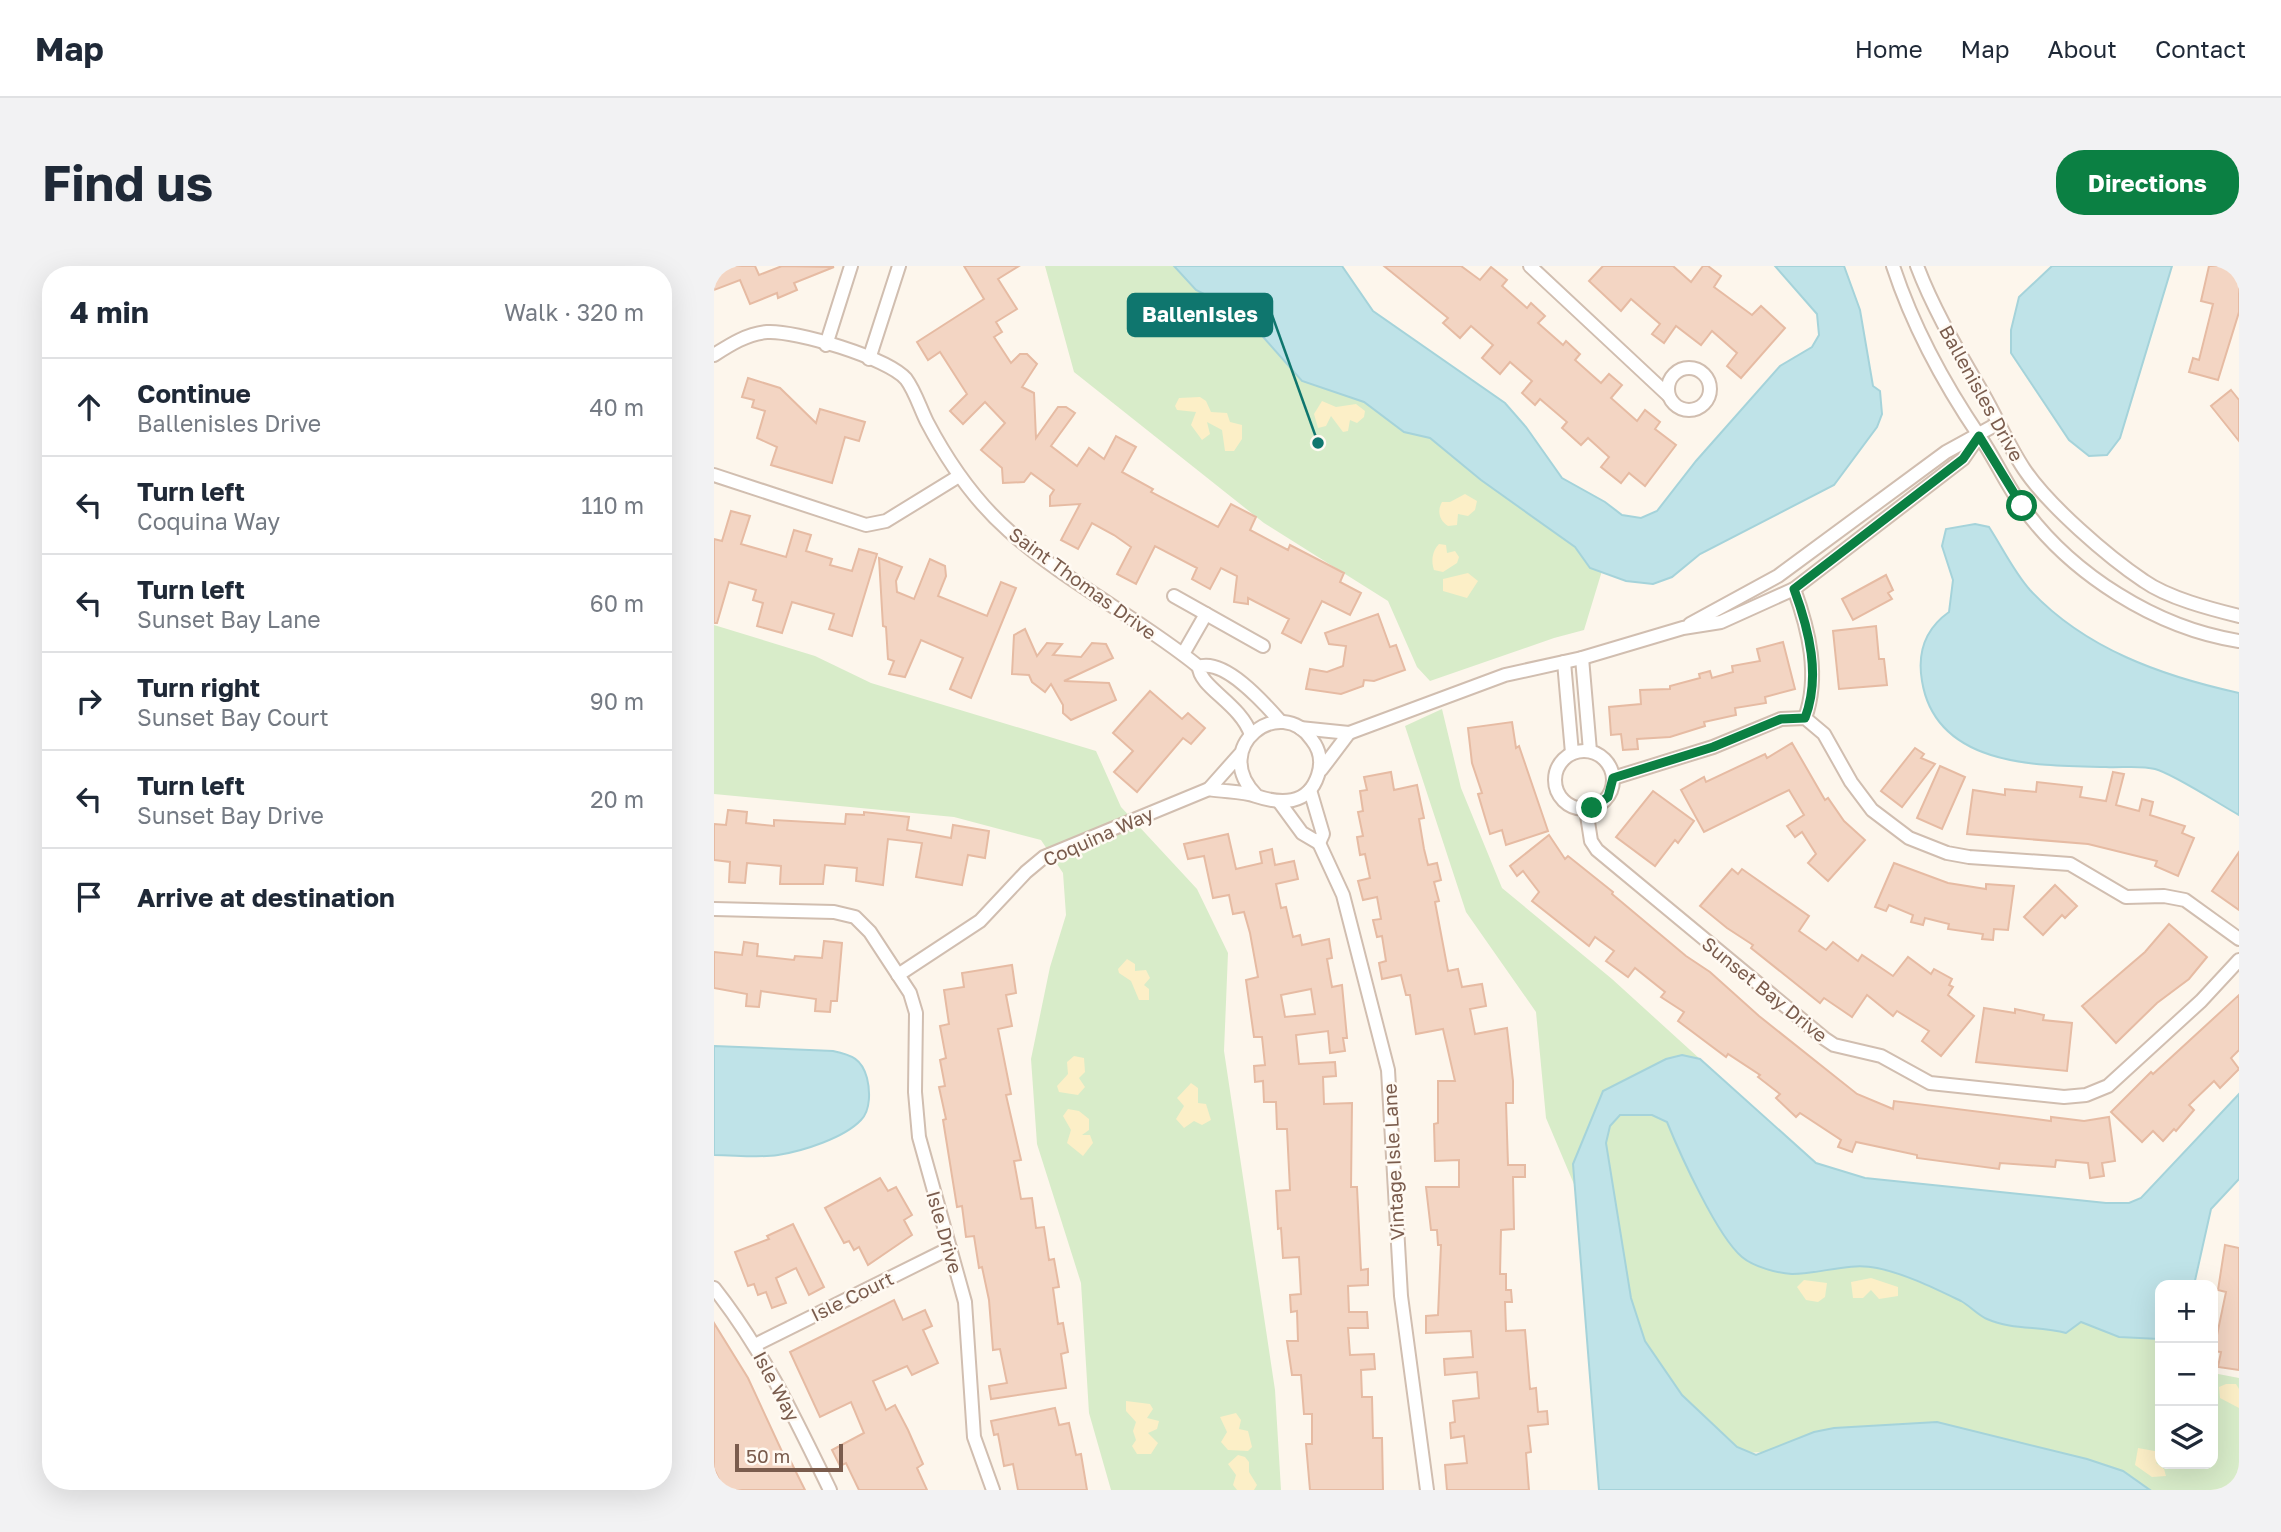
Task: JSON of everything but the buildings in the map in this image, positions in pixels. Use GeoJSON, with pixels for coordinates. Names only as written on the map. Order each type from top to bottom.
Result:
{"type":"FeatureCollection","features":[{"type":"Feature","properties":{"kind":"street"},"geometry":{"type":"LineString","coordinates":[[826,345],[851,266]]}},
{"type":"Feature","properties":{"kind":"street"},"geometry":{"type":"LineString","coordinates":[[869,359],[900,266]]}},
{"type":"Feature","properties":{"kind":"street"},"geometry":{"type":"LineString","coordinates":[[1530,266],[1668,396]]}},
{"type":"Feature","properties":{"kind":"street","name":"Ballenisles Drive"},"geometry":{"type":"LineString","coordinates":[[1893,266],[1916,325],[1965,418],[2022,506],[2089,574],[2149,612],[2213,637],[2239,641]]}},
{"type":"Feature","properties":{"kind":"street","name":"Ballenisles Drive"},"geometry":{"type":"LineString","coordinates":[[1917,266],[1948,336],[1985,397],[1997,424],[2025,471],[2049,498],[2146,583],[2208,608],[2239,616]]}},
{"type":"Feature","properties":{"kind":"street","name":"Saint Thomas Drive"},"geometry":{"type":"LineString","coordinates":[[714,355],[738,340],[768,332],[789,334],[886,364],[904,377],[959,476],[1008,531],[1039,556],[1199,667],[1202,681],[1242,715],[1251,735]]}},
{"type":"Feature","properties":{"kind":"street"},"geometry":{"type":"LineString","coordinates":[[1683,628],[1778,576],[1946,452],[1997,424]]}},
{"type":"Feature","properties":{"kind":"street"},"geometry":{"type":"LineString","coordinates":[[1349,733],[1327,757],[1310,790],[1301,797],[1280,803],[1256,795],[1242,776],[1241,753],[1251,735],[1270,724],[1281,722],[1300,728],[1349,733],[1505,676],[1683,628],[1721,622],[1794,589],[1963,459],[1979,436]]}},
{"type":"Feature","properties":{"kind":"street"},"geometry":{"type":"LineString","coordinates":[[714,475],[866,525],[886,521],[959,476]]}},
{"type":"Feature","properties":{"kind":"street"},"geometry":{"type":"LineString","coordinates":[[1794,589],[1806,625],[1814,687],[1805,718]]}},
{"type":"Feature","properties":{"kind":"street"},"geometry":{"type":"LineString","coordinates":[[1174,596],[1263,646]]}},
{"type":"Feature","properties":{"kind":"street"},"geometry":{"type":"LineString","coordinates":[[1183,654],[1206,614]]}},
{"type":"Feature","properties":{"kind":"street"},"geometry":{"type":"LineString","coordinates":[[1582,657],[1590,751]]}},
{"type":"Feature","properties":{"kind":"street"},"geometry":{"type":"LineString","coordinates":[[1564,662],[1572,753]]}},
{"type":"Feature","properties":{"kind":"street","name":"Saint Thomas Drive"},"geometry":{"type":"LineString","coordinates":[[1199,667],[1212,665],[1240,682],[1281,722]]}},
{"type":"Feature","properties":{"kind":"street"},"geometry":{"type":"LineString","coordinates":[[1215,691],[1226,673]]}},
{"type":"Feature","properties":{"kind":"street"},"geometry":{"type":"LineString","coordinates":[[1613,778],[1713,747],[1781,719],[1805,718],[1825,734],[1851,782],[1872,810],[1909,838],[1947,853],[1969,857],[2070,864],[2126,897],[2185,900],[2239,939]]}},
{"type":"Feature","properties":{"kind":"street"},"geometry":{"type":"LineString","coordinates":[[1300,728],[1317,747],[1319,773]]}},
{"type":"Feature","properties":{"kind":"street"},"geometry":{"type":"LineString","coordinates":[[1590,751],[1606,761],[1613,778],[1608,797],[1601,804],[1586,808],[1572,806],[1564,801],[1555,784],[1559,766],[1572,753],[1590,751]]}},
{"type":"Feature","properties":{"kind":"street","name":"Coquina Way"},"geometry":{"type":"LineString","coordinates":[[898,975],[980,921],[1026,872],[1044,857],[1209,789],[1241,753]]}},
{"type":"Feature","properties":{"kind":"street","name":"Coquina Way"},"geometry":{"type":"LineString","coordinates":[[1209,789],[1256,795]]}},
{"type":"Feature","properties":{"kind":"street","name":"Vintage Isle Lane"},"geometry":{"type":"LineString","coordinates":[[1310,790],[1323,834],[1319,843]]}},
{"type":"Feature","properties":{"kind":"street","name":"Vintage Isle Lane"},"geometry":{"type":"LineString","coordinates":[[1280,803],[1302,833],[1319,843],[1343,895],[1388,1070],[1401,1296],[1427,1490]]}},
{"type":"Feature","properties":{"kind":"street","name":"Sunset Bay Drive"},"geometry":{"type":"LineString","coordinates":[[1586,808],[1591,841],[1597,850],[1825,1039],[1834,1045],[1881,1056],[1930,1083],[2064,1097],[2098,1091],[2201,1000],[2239,960]]}},
{"type":"Feature","properties":{"kind":"street","name":"Isle Drive"},"geometry":{"type":"LineString","coordinates":[[714,909],[845,913],[864,923],[909,993],[916,1013],[915,1092],[919,1137],[968,1325],[974,1437],[993,1490]]}},
{"type":"Feature","properties":{"kind":"street","name":"Isle Court"},"geometry":{"type":"LineString","coordinates":[[755,1345],[950,1248]]}},
{"type":"Feature","properties":{"kind":"street","name":"Isle Way"},"geometry":{"type":"LineString","coordinates":[[714,1288],[755,1345],[830,1490]]}},
{"type":"Feature","properties":{"kind":"green space"},"geometry":{"type":"Polygon","coordinates":[[[1045,266],[1261,266],[1605,561],[1584,630],[1430,681],[1417,667],[1388,601],[1264,523],[1074,372],[1045,266]]]}},
{"type":"Feature","properties":{"kind":"green space"},"geometry":{"type":"Polygon","coordinates":[[[714,625],[815,656],[871,683],[1096,751],[1121,807],[1197,889],[1228,953],[1224,1051],[1275,1390],[1281,1490],[1111,1490],[1089,1413],[1081,1283],[1037,1144],[1031,1059],[1050,967],[1066,915],[1063,873],[1041,840],[954,817],[714,794],[714,625]]]}},
{"type":"Feature","properties":{"kind":"green space"},"geometry":{"type":"Polygon","coordinates":[[[1442,709],[1461,788],[1502,888],[1612,979],[1700,1059],[1724,1201],[1832,1252],[2134,1317],[2155,1337],[2155,1469],[2218,1469],[2218,1374],[2239,1378],[2239,1490],[2118,1490],[1942,1443],[1725,1454],[1648,1373],[1612,1274],[1546,1118],[1536,1012],[1466,912],[1405,726],[1442,709]]]}},
{"type":"Feature","properties":{"kind":"sand"},"geometry":{"type":"Polygon","coordinates":[[[1200,397],[1206,401],[1211,412],[1227,413],[1230,422],[1242,425],[1242,439],[1234,451],[1225,451],[1222,430],[1207,422],[1210,434],[1202,440],[1191,425],[1196,412],[1177,410],[1175,406],[1179,398],[1200,397]]]}},
{"type":"Feature","properties":{"kind":"sand"},"geometry":{"type":"Polygon","coordinates":[[[1322,401],[1336,407],[1356,404],[1365,411],[1364,417],[1357,423],[1350,420],[1348,431],[1343,432],[1331,416],[1326,426],[1318,428],[1314,414],[1322,401]]]}},
{"type":"Feature","properties":{"kind":"sand"},"geometry":{"type":"Polygon","coordinates":[[[1465,494],[1477,501],[1475,510],[1468,516],[1458,514],[1457,525],[1448,526],[1440,515],[1442,502],[1450,502],[1465,494]]]}},
{"type":"Feature","properties":{"kind":"sand"},"geometry":{"type":"Polygon","coordinates":[[[1439,544],[1446,545],[1447,553],[1455,551],[1459,557],[1457,563],[1443,572],[1434,570],[1433,563],[1439,544]]]}},
{"type":"Feature","properties":{"kind":"sand"},"geometry":{"type":"Polygon","coordinates":[[[1468,573],[1478,581],[1467,598],[1443,591],[1443,579],[1468,573]]]}},
{"type":"Feature","properties":{"kind":"sand"},"geometry":{"type":"Polygon","coordinates":[[[1127,959],[1135,964],[1135,971],[1146,970],[1150,978],[1144,985],[1149,989],[1149,1000],[1139,1000],[1131,981],[1119,973],[1118,969],[1127,959]]]}},
{"type":"Feature","properties":{"kind":"sand"},"geometry":{"type":"Polygon","coordinates":[[[1074,1056],[1084,1058],[1085,1072],[1079,1078],[1085,1087],[1078,1095],[1059,1092],[1057,1086],[1068,1074],[1067,1062],[1074,1056]]]}},
{"type":"Feature","properties":{"kind":"sand"},"geometry":{"type":"Polygon","coordinates":[[[1191,1083],[1198,1088],[1198,1103],[1206,1104],[1211,1120],[1202,1125],[1194,1121],[1184,1128],[1176,1119],[1184,1106],[1177,1098],[1191,1083]]]}},
{"type":"Feature","properties":{"kind":"sand"},"geometry":{"type":"Polygon","coordinates":[[[1068,1109],[1079,1111],[1089,1119],[1089,1130],[1082,1135],[1090,1135],[1093,1143],[1083,1156],[1067,1143],[1071,1130],[1063,1116],[1068,1109]]]}},
{"type":"Feature","properties":{"kind":"sand"},"geometry":{"type":"Polygon","coordinates":[[[1871,1278],[1898,1287],[1898,1296],[1879,1299],[1871,1290],[1863,1298],[1853,1298],[1851,1282],[1871,1278]]]}},
{"type":"Feature","properties":{"kind":"sand"},"geometry":{"type":"Polygon","coordinates":[[[1804,1280],[1827,1283],[1825,1297],[1818,1302],[1806,1300],[1797,1287],[1804,1280]]]}},
{"type":"Feature","properties":{"kind":"sand"},"geometry":{"type":"Polygon","coordinates":[[[2236,1384],[2239,1389],[2239,1408],[2220,1398],[2219,1387],[2236,1384]]]}},
{"type":"Feature","properties":{"kind":"sand"},"geometry":{"type":"Polygon","coordinates":[[[1126,1401],[1150,1404],[1153,1409],[1147,1418],[1159,1421],[1157,1429],[1148,1433],[1158,1443],[1151,1454],[1137,1454],[1132,1446],[1136,1440],[1133,1431],[1136,1422],[1126,1411],[1126,1401]]]}},
{"type":"Feature","properties":{"kind":"sand"},"geometry":{"type":"Polygon","coordinates":[[[1236,1413],[1241,1420],[1239,1429],[1248,1431],[1252,1447],[1248,1451],[1228,1450],[1221,1442],[1227,1432],[1220,1417],[1236,1413]]]}},
{"type":"Feature","properties":{"kind":"sand"},"geometry":{"type":"Polygon","coordinates":[[[2138,1448],[2155,1451],[2155,1469],[2164,1469],[2166,1476],[2152,1477],[2135,1465],[2138,1448]]]}},
{"type":"Feature","properties":{"kind":"sand"},"geometry":{"type":"Polygon","coordinates":[[[1238,1455],[1249,1462],[1249,1472],[1257,1485],[1254,1490],[1237,1490],[1233,1485],[1236,1475],[1228,1464],[1238,1455]]]}},
{"type":"Feature","properties":{"kind":"water"},"geometry":{"type":"Polygon","coordinates":[[[1174,266],[1342,266],[1373,311],[1505,403],[1526,427],[1562,478],[1605,502],[1622,515],[1641,518],[1657,511],[1696,461],[1780,366],[1812,347],[1819,335],[1817,314],[1775,266],[1844,266],[1860,310],[1873,386],[1880,391],[1882,414],[1877,427],[1834,485],[1700,554],[1672,577],[1653,584],[1626,581],[1590,568],[1575,547],[1481,480],[1430,438],[1404,432],[1364,402],[1302,381],[1242,313],[1196,290],[1174,266]]]}},
{"type":"Feature","properties":{"kind":"water"},"geometry":{"type":"Polygon","coordinates":[[[2052,266],[2172,266],[2120,438],[2107,455],[2089,456],[2069,440],[2011,353],[2011,330],[2019,297],[2052,266]]]}},
{"type":"Feature","properties":{"kind":"water"},"geometry":{"type":"Polygon","coordinates":[[[1975,524],[1989,527],[2030,590],[2075,629],[2126,657],[2154,668],[2239,693],[2239,815],[2185,783],[2155,769],[2022,762],[1994,756],[1968,746],[1947,731],[1931,709],[1922,681],[1922,651],[1934,626],[1949,612],[1953,580],[1942,546],[1946,529],[1975,524]]]}},
{"type":"Feature","properties":{"kind":"water"},"geometry":{"type":"Polygon","coordinates":[[[714,1046],[833,1051],[851,1056],[862,1066],[867,1078],[867,1111],[854,1127],[822,1143],[799,1150],[770,1156],[714,1155],[714,1046]]]}},
{"type":"Feature","properties":{"kind":"water"},"geometry":{"type":"Polygon","coordinates":[[[1682,1055],[1700,1059],[1816,1163],[1865,1178],[2106,1203],[2129,1203],[2141,1198],[2239,1094],[2239,1179],[2211,1209],[2195,1280],[2155,1280],[2155,1339],[2119,1337],[2081,1322],[2066,1333],[1997,1322],[1930,1286],[1877,1268],[1856,1266],[1792,1274],[1759,1267],[1742,1257],[1722,1232],[1700,1194],[1667,1122],[1652,1115],[1620,1115],[1610,1126],[1606,1143],[1631,1298],[1645,1341],[1682,1395],[1737,1447],[1756,1455],[1814,1432],[1834,1428],[1937,1422],[2087,1459],[2123,1471],[2150,1490],[1599,1490],[1573,1164],[1603,1091],[1666,1059],[1682,1055]]]}},
{"type":"Feature","properties":{"kind":"place","name":"BallenIsles"},"geometry":{"type":"Point","coordinates":[1318,443]}},
{"type":"Feature","properties":{"kind":"route"},"geometry":{"type":"LineString","coordinates":[[1592,808],[1608,797],[1613,778],[1713,747],[1781,719],[1805,718],[1814,687],[1804,615],[1794,589],[1963,459],[1979,436],[2022,506]]}}]}
